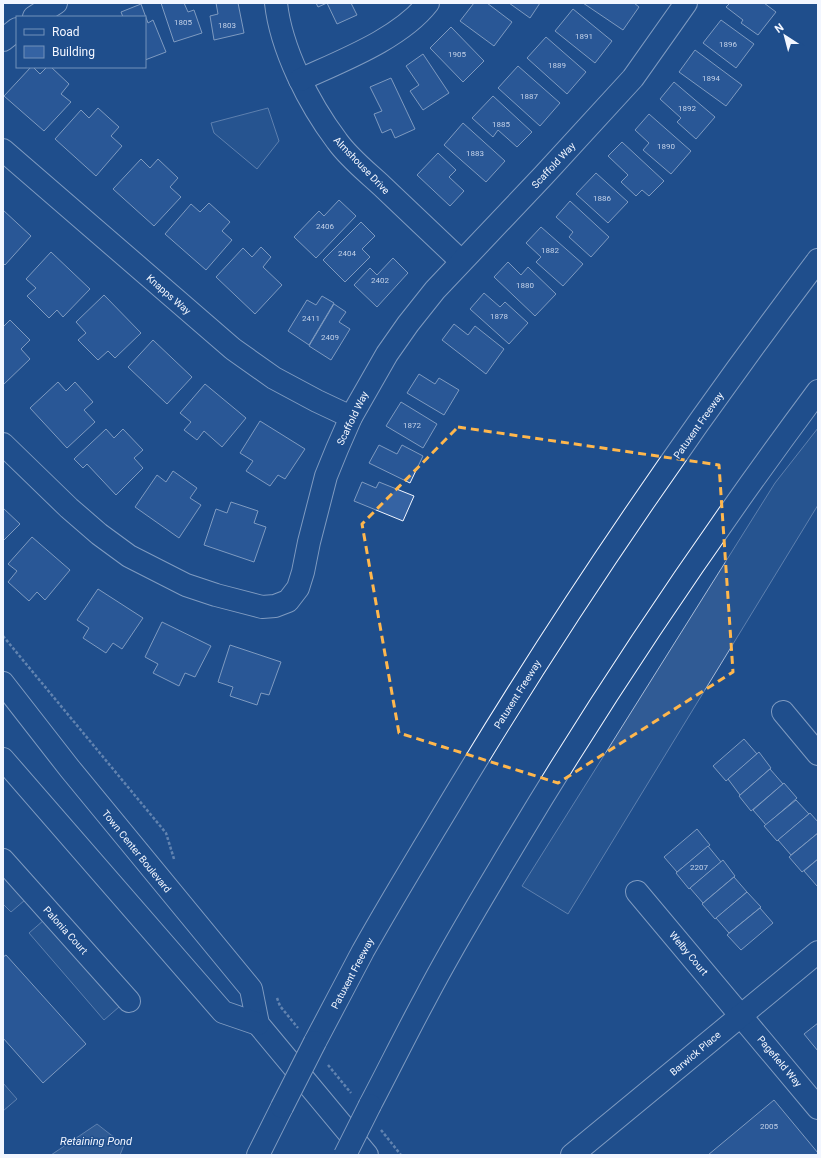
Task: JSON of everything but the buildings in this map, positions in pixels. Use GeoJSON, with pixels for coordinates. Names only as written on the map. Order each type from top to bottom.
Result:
{"type":"FeatureCollection","features":[{"type":"Feature","properties":{"kind":"main road"},"geometry":{"type":"LineString","coordinates":[[36,16],[56,3]]}},
{"type":"Feature","properties":{"kind":"main road","name":"Almshouse Drive"},"geometry":{"type":"LineString","coordinates":[[276,3],[283,39],[300,80],[318,114],[337,142],[361,167],[461,261]]}},
{"type":"Feature","properties":{"kind":"main road"},"geometry":{"type":"LineString","coordinates":[[300,80],[379,42],[406,24],[428,3]]}},
{"type":"Feature","properties":{"kind":"main road","name":"Scaffold Way"},"geometry":{"type":"LineString","coordinates":[[3,444],[69,508],[99,534],[129,556],[186,585],[216,596],[262,607],[275,606],[288,601],[298,588],[303,572],[326,476],[351,417],[387,354],[434,290],[544,175],[633,78],[686,3]]}},
{"type":"Feature","properties":{"kind":"main road"},"geometry":{"type":"LineString","coordinates":[[3,40],[16,30]]}},
{"type":"Feature","properties":{"kind":"main road","name":"Knapps Way"},"geometry":{"type":"LineString","coordinates":[[3,150],[233,349],[274,378],[316,401],[351,417]]}},
{"type":"Feature","properties":{"kind":"main road","name":"Patuxent Freeway"},"geometry":{"type":"LineString","coordinates":[[258,1155],[315,1042],[364,950],[501,719],[589,582],[695,428],[818,261]]}},
{"type":"Feature","properties":{"kind":"main road"},"geometry":{"type":"LineString","coordinates":[[345,1155],[425,998],[564,761],[656,620],[755,475],[818,391]]}},
{"type":"Feature","properties":{"kind":"main road","name":"Town Center Boulevard"},"geometry":{"type":"LineString","coordinates":[[3,683],[70,769],[251,989],[258,1024],[366,1155]]}},
{"type":"Feature","properties":{"kind":"main road"},"geometry":{"type":"LineString","coordinates":[[783,712],[818,754]]}},
{"type":"Feature","properties":{"kind":"main road"},"geometry":{"type":"LineString","coordinates":[[3,759],[223,1012],[258,1024]]}},
{"type":"Feature","properties":{"kind":"main road","name":"Palonia Court"},"geometry":{"type":"LineString","coordinates":[[3,860],[129,1001]]}},
{"type":"Feature","properties":{"kind":"main road","name":"Welby Court"},"geometry":{"type":"LineString","coordinates":[[637,892],[741,1015]]}},
{"type":"Feature","properties":{"kind":"main road","name":"Barwick Place"},"geometry":{"type":"LineString","coordinates":[[572,1155],[818,952]]}},
{"type":"Feature","properties":{"kind":"main road","name":"Pagefield Way"},"geometry":{"type":"LineString","coordinates":[[741,1015],[818,1108]]}},
{"type":"Feature","properties":{"kind":"highlighted area"},"geometry":{"type":"Polygon","coordinates":[[[458,427],[719,465],[733,672],[558,783],[399,733],[362,524],[458,427]]]}},
{"type":"Feature","properties":{"kind":"shaded area"},"geometry":{"type":"Polygon","coordinates":[[[268,108],[279,141],[257,169],[214,133],[211,123],[268,108]]]}},
{"type":"Feature","properties":{"kind":"shaded area"},"geometry":{"type":"Polygon","coordinates":[[[818,428],[818,505],[568,914],[522,886],[775,483],[818,428]]]}},
{"type":"Feature","properties":{"kind":"shaded area"},"geometry":{"type":"Polygon","coordinates":[[[3,874],[25,900],[11,912],[3,904],[3,874]]]}},
{"type":"Feature","properties":{"kind":"shaded area"},"geometry":{"type":"Polygon","coordinates":[[[44,920],[119,1007],[104,1020],[29,933],[44,920]]]}},
{"type":"Feature","properties":{"kind":"shaded area"},"geometry":{"type":"Polygon","coordinates":[[[3,1083],[17,1099],[3,1111],[3,1083]]]}},
{"type":"Feature","properties":{"kind":"water","name":"Retaining Pond"},"geometry":{"type":"Polygon","coordinates":[[[97,1124],[124,1145],[120,1155],[51,1155],[97,1124]]]}}]}
